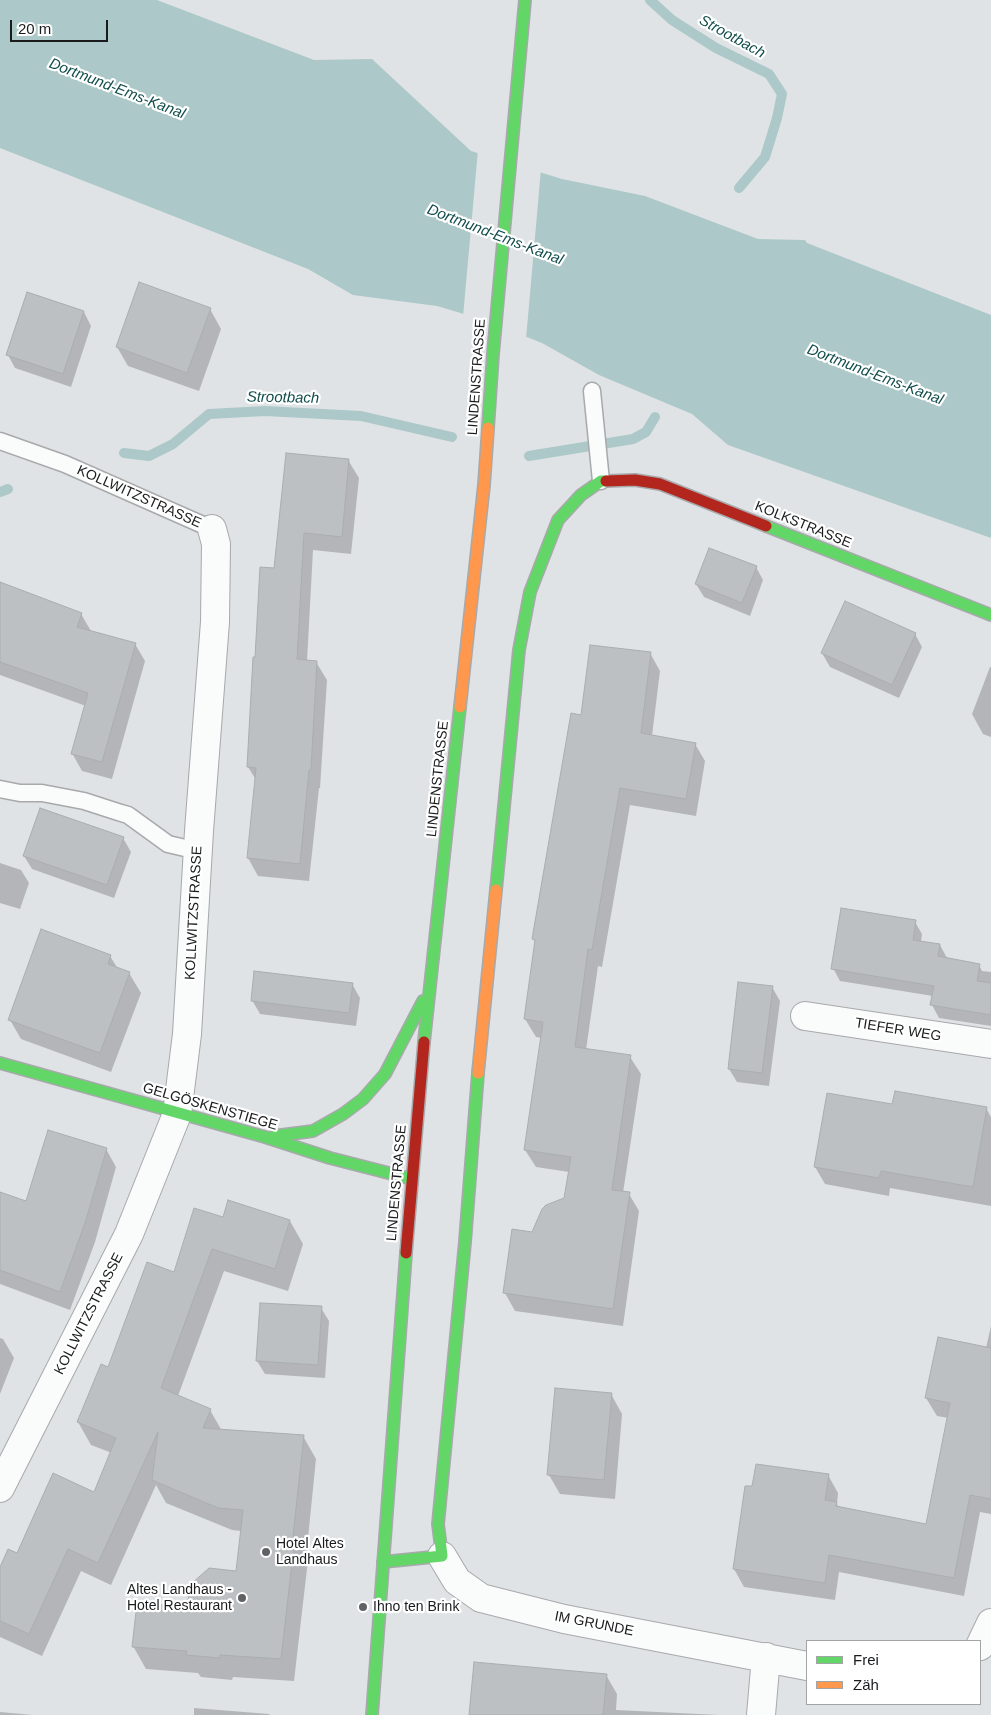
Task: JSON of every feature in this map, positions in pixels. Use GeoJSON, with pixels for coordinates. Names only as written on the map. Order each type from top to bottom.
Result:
{"type":"FeatureCollection","features":[{"type":"Feature","properties":{"kind":"street","name":"LINDENSTRASSE"},"geometry":{"type":"LineString","coordinates":[[372,1715],[412,1178],[429,991],[484,486],[493,354],[525,0]]}},
{"type":"Feature","properties":{"kind":"street","name":"KOLKSTRASSE"},"geometry":{"type":"LineString","coordinates":[[601,481],[635,480],[660,484],[991,615]]}},
{"type":"Feature","properties":{"kind":"street"},"geometry":{"type":"LineString","coordinates":[[383,1562],[442,1556],[438,1524],[476,1088],[519,650],[530,592],[558,520],[580,495],[601,481]]}},
{"type":"Feature","properties":{"kind":"street","name":"KOLLWITZSTRASSE"},"geometry":{"type":"LineString","coordinates":[[0,1488],[129,1234],[177,1114],[187,1034],[215,622],[216,544],[212,529]]}},
{"type":"Feature","properties":{"kind":"street"},"geometry":{"type":"LineString","coordinates":[[265,1138],[313,1131],[344,1114],[363,1099],[385,1074],[429,991]]}},
{"type":"Feature","properties":{"kind":"street","name":"TIEFER WEG"},"geometry":{"type":"LineString","coordinates":[[806,1016],[991,1044]]}},
{"type":"Feature","properties":{"kind":"street","name":"GELGÖSKENSTIEGE"},"geometry":{"type":"LineString","coordinates":[[0,1063],[330,1158],[412,1178]]}},
{"type":"Feature","properties":{"kind":"street","name":"IM GRUNDE"},"geometry":{"type":"LineString","coordinates":[[442,1556],[457,1581],[481,1598],[564,1619],[806,1666]]}},
{"type":"Feature","properties":{"kind":"street"},"geometry":{"type":"LineString","coordinates":[[981,1644],[991,1623]]}},
{"type":"Feature","properties":{"kind":"street"},"geometry":{"type":"LineString","coordinates":[[761,1715],[766,1658]]}},
{"type":"Feature","properties":{"kind":"lane"},"geometry":{"type":"LineString","coordinates":[[592,391],[601,481]]}},
{"type":"Feature","properties":{"kind":"lane","name":"KOLLWITZSTRASSE"},"geometry":{"type":"LineString","coordinates":[[0,441],[65,464],[212,529]]}},
{"type":"Feature","properties":{"kind":"lane"},"geometry":{"type":"LineString","coordinates":[[0,789],[20,793],[42,793],[84,801],[132,818],[168,844],[198,851]]}},
{"type":"Feature","properties":{"kind":"water","name":"Dortmund-Ems-Kanal"},"geometry":{"type":"Polygon","coordinates":[[[0,0],[157,0],[314,60],[372,59],[471,151],[562,179],[645,196],[758,239],[805,240],[807,243],[991,315],[991,538],[728,445],[692,414],[599,375],[542,343],[484,320],[437,306],[353,295],[308,269],[0,148],[0,0]]]}},
{"type":"Feature","properties":{"kind":"pier"},"geometry":{"type":"Polygon","coordinates":[[[478,150],[541,169],[526,339],[484,322],[463,317],[478,150]]]}},
{"type":"Feature","properties":{"kind":"building"},"geometry":{"type":"Polygon","coordinates":[[[139,282],[211,308],[187,373],[116,347],[139,282]]]}},
{"type":"Feature","properties":{"kind":"building"},"geometry":{"type":"Polygon","coordinates":[[[27,292],[84,311],[63,374],[6,355],[27,292]]]}},
{"type":"Feature","properties":{"kind":"building"},"geometry":{"type":"Polygon","coordinates":[[[286,453],[349,459],[342,537],[304,533],[297,659],[317,661],[311,770],[309,770],[300,864],[247,858],[256,768],[247,767],[260,567],[274,568],[286,453]]]}},
{"type":"Feature","properties":{"kind":"building"},"geometry":{"type":"Polygon","coordinates":[[[709,548],[757,566],[742,603],[695,584],[709,548]]]}},
{"type":"Feature","properties":{"kind":"building"},"geometry":{"type":"Polygon","coordinates":[[[0,582],[82,613],[77,627],[136,643],[102,762],[71,754],[88,693],[0,662],[0,582]]]}},
{"type":"Feature","properties":{"kind":"building"},"geometry":{"type":"Polygon","coordinates":[[[845,601],[916,633],[892,685],[821,653],[845,601]]]}},
{"type":"Feature","properties":{"kind":"building"},"geometry":{"type":"Polygon","coordinates":[[[590,645],[651,652],[641,733],[696,743],[686,799],[620,788],[592,950],[588,949],[575,1047],[631,1055],[612,1190],[630,1192],[613,1309],[503,1293],[512,1229],[532,1232],[542,1209],[546,1205],[564,1198],[571,1157],[524,1150],[543,1022],[524,1019],[535,940],[532,939],[571,713],[581,715],[590,645]]]}},
{"type":"Feature","properties":{"kind":"building"},"geometry":{"type":"Polygon","coordinates":[[[40,808],[124,837],[107,885],[23,856],[40,808]]]}},
{"type":"Feature","properties":{"kind":"building"},"geometry":{"type":"Polygon","coordinates":[[[841,908],[916,920],[913,940],[940,944],[938,956],[980,964],[977,981],[991,983],[991,1015],[930,1005],[934,986],[831,969],[841,908]]]}},
{"type":"Feature","properties":{"kind":"building"},"geometry":{"type":"Polygon","coordinates":[[[41,929],[111,955],[108,964],[130,972],[100,1053],[8,1020],[41,929]]]}},
{"type":"Feature","properties":{"kind":"building"},"geometry":{"type":"Polygon","coordinates":[[[254,971],[353,983],[349,1013],[251,1001],[254,971]]]}},
{"type":"Feature","properties":{"kind":"building"},"geometry":{"type":"Polygon","coordinates":[[[738,982],[773,986],[762,1073],[728,1069],[738,982]]]}},
{"type":"Feature","properties":{"kind":"building"},"geometry":{"type":"Polygon","coordinates":[[[895,1091],[987,1107],[973,1187],[881,1171],[879,1178],[814,1167],[827,1093],[892,1104],[895,1091]]]}},
{"type":"Feature","properties":{"kind":"building"},"geometry":{"type":"Polygon","coordinates":[[[48,1130],[107,1148],[85,1223],[60,1292],[0,1270],[0,1192],[26,1201],[48,1130]]]}},
{"type":"Feature","properties":{"kind":"building"},"geometry":{"type":"Polygon","coordinates":[[[228,1200],[290,1220],[275,1269],[212,1249],[161,1388],[211,1409],[203,1428],[304,1435],[281,1659],[220,1655],[220,1658],[186,1655],[187,1651],[132,1647],[137,1603],[187,1607],[190,1585],[209,1568],[236,1571],[243,1510],[218,1508],[152,1480],[158,1432],[98,1563],[68,1549],[29,1634],[0,1621],[0,1567],[8,1549],[17,1553],[53,1473],[94,1492],[116,1438],[77,1422],[101,1364],[108,1367],[147,1262],[174,1272],[194,1208],[223,1217],[228,1200]]]}},
{"type":"Feature","properties":{"kind":"building"},"geometry":{"type":"Polygon","coordinates":[[[260,1303],[322,1306],[318,1365],[256,1361],[260,1303]]]}},
{"type":"Feature","properties":{"kind":"building"},"geometry":{"type":"Polygon","coordinates":[[[938,1337],[991,1348],[991,1499],[970,1495],[954,1578],[829,1555],[825,1583],[733,1569],[745,1486],[752,1486],[756,1464],[829,1474],[825,1500],[837,1502],[836,1506],[926,1524],[950,1403],[925,1398],[938,1337]]]}},
{"type":"Feature","properties":{"kind":"building"},"geometry":{"type":"Polygon","coordinates":[[[555,1388],[612,1393],[604,1480],[547,1475],[555,1388]]]}},
{"type":"Feature","properties":{"kind":"building"},"geometry":{"type":"Polygon","coordinates":[[[474,1662],[607,1674],[603,1715],[469,1715],[474,1662]]]}},
{"type":"Feature","properties":{"kind":"waterway","name":"Strootbach"},"geometry":{"type":"LineString","coordinates":[[650,0],[672,20],[716,48],[769,74],[782,94],[765,157],[739,188]]}},
{"type":"Feature","properties":{"kind":"waterway","name":"Strootbach"},"geometry":{"type":"LineString","coordinates":[[124,453],[149,456],[173,444],[209,414],[265,411],[361,416],[452,437]]}},
{"type":"Feature","properties":{"kind":"waterway","name":"Strootbach"},"geometry":{"type":"LineString","coordinates":[[529,456],[633,439],[646,432],[655,417]]}},
{"type":"Feature","properties":{"kind":"waterway"},"geometry":{"type":"LineString","coordinates":[[0,492],[8,489]]}},
{"type":"Feature","properties":{"kind":"traffic: fast"},"geometry":{"type":"LineString","coordinates":[[488,428],[525,0]]}},
{"type":"Feature","properties":{"kind":"traffic: fast"},"geometry":{"type":"LineString","coordinates":[[496,890],[519,650],[530,592],[558,520],[581,495],[601,481],[606,481]]}},
{"type":"Feature","properties":{"kind":"traffic: fast"},"geometry":{"type":"LineString","coordinates":[[766,526],[991,615]]}},
{"type":"Feature","properties":{"kind":"traffic: fast"},"geometry":{"type":"LineString","coordinates":[[424,1042],[460,707]]}},
{"type":"Feature","properties":{"kind":"traffic: fast"},"geometry":{"type":"LineString","coordinates":[[274,1136],[313,1131],[343,1114],[363,1099],[385,1074],[423,1001]]}},
{"type":"Feature","properties":{"kind":"traffic: fast"},"geometry":{"type":"LineString","coordinates":[[0,1063],[265,1137],[330,1158],[412,1179]]}},
{"type":"Feature","properties":{"kind":"traffic: fast"},"geometry":{"type":"LineString","coordinates":[[383,1562],[442,1556],[438,1524],[465,1242],[478,1073]]}},
{"type":"Feature","properties":{"kind":"traffic: fast"},"geometry":{"type":"LineString","coordinates":[[372,1715],[406,1253]]}},
{"type":"Feature","properties":{"kind":"traffic: slow"},"geometry":{"type":"LineString","coordinates":[[460,707],[484,485],[488,428]]}},
{"type":"Feature","properties":{"kind":"traffic: slow"},"geometry":{"type":"LineString","coordinates":[[478,1073],[496,890]]}},
{"type":"Feature","properties":{"kind":"traffic: jam"},"geometry":{"type":"LineString","coordinates":[[606,481],[635,480],[660,484],[766,526]]}},
{"type":"Feature","properties":{"kind":"traffic: jam"},"geometry":{"type":"LineString","coordinates":[[406,1253],[424,1042]]}},
{"type":"Feature","properties":{"kind":"place","name":"Hotel Altes Landhaus"},"geometry":{"type":"Point","coordinates":[266,1552]}},
{"type":"Feature","properties":{"kind":"place","name":"Altes Landhaus - Hotel Restaurant"},"geometry":{"type":"Point","coordinates":[242,1598]}},
{"type":"Feature","properties":{"kind":"place","name":"Ihno ten Brink"},"geometry":{"type":"Point","coordinates":[363,1607]}}]}
